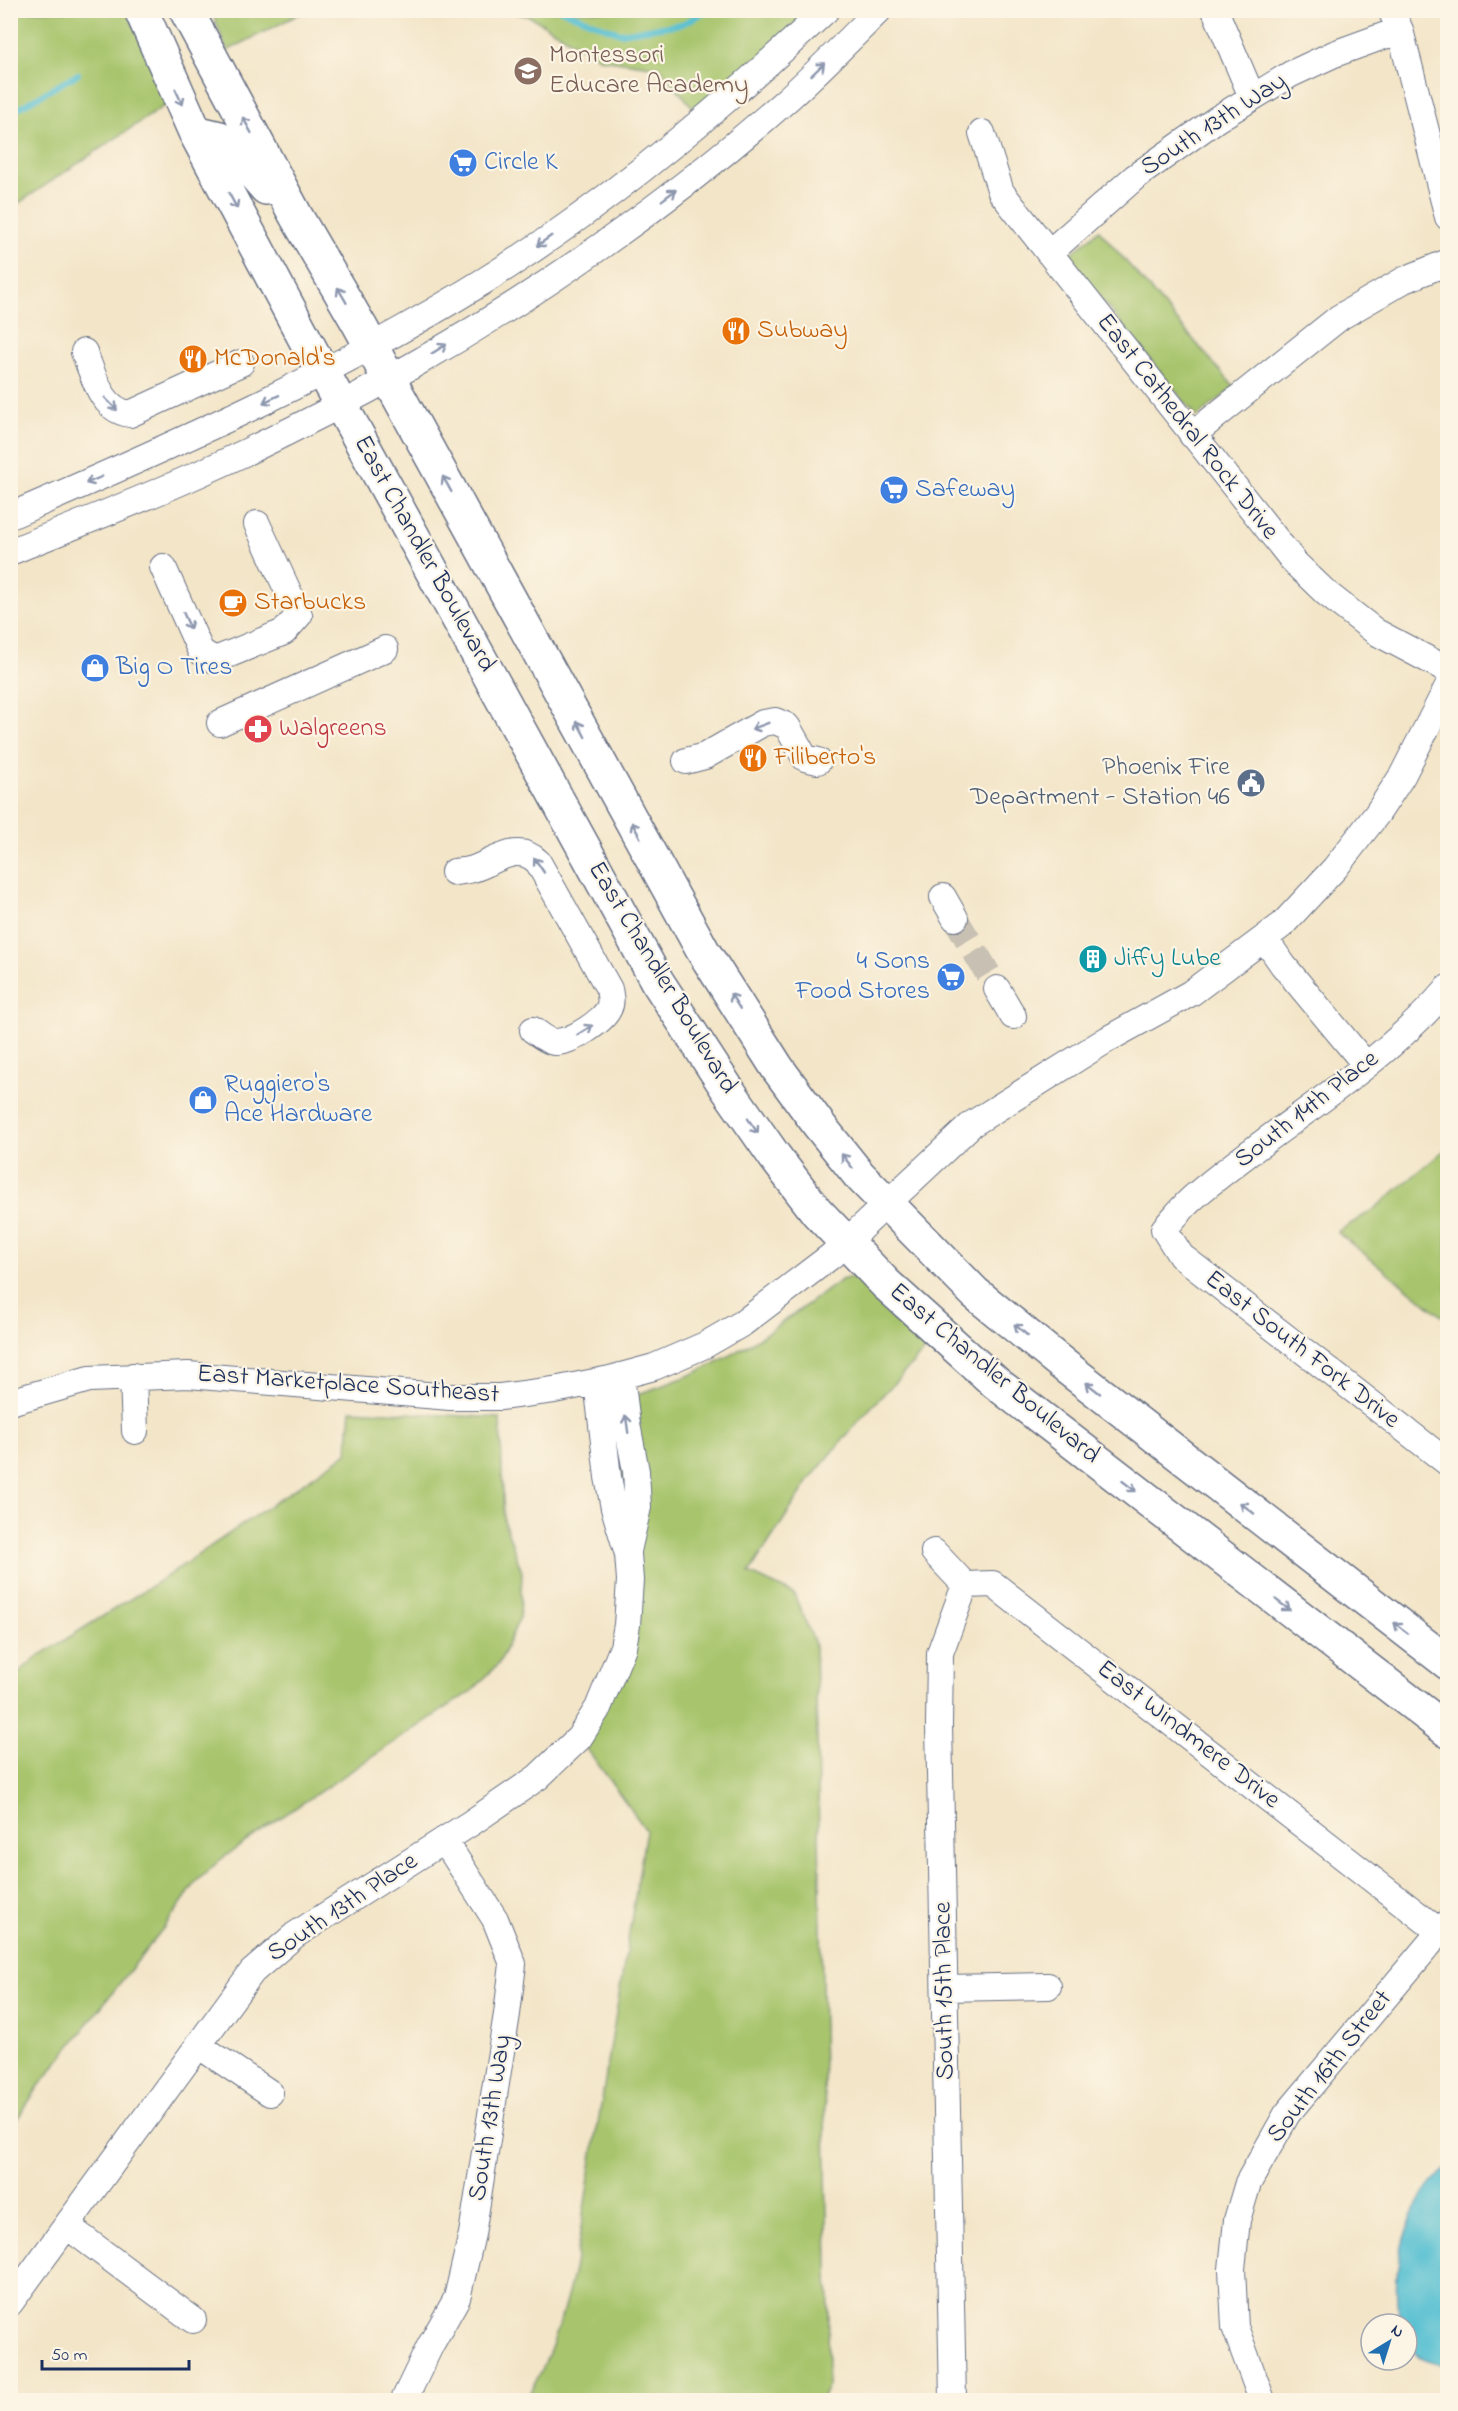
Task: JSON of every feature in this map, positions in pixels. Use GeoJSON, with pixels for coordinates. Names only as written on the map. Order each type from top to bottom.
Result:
{"type":"FeatureCollection","features":[{"type":"Feature","properties":{"kind":"main road","name":"East Chandler Boulevard"},"geometry":{"type":"LineString","coordinates":[[141,10],[195,132],[323,373],[657,981],[775,1157],[817,1212],[886,1284],[996,1383],[1448,1731]]}},
{"type":"Feature","properties":{"kind":"main road","name":"East Chandler Boulevard"},"geometry":{"type":"LineString","coordinates":[[192,23],[296,216],[389,378],[704,951],[778,1069],[858,1175],[975,1293],[1448,1663]]}},
{"type":"Feature","properties":{"kind":"main road"},"geometry":{"type":"LineString","coordinates":[[195,132],[220,138],[226,142],[256,178],[296,216]]}},
{"type":"Feature","properties":{"kind":"street"},"geometry":{"type":"LineString","coordinates":[[10,516],[168,448],[323,373],[517,260],[673,147],[748,83],[826,10]]}},
{"type":"Feature","properties":{"kind":"street"},"geometry":{"type":"LineString","coordinates":[[10,552],[184,481],[341,404],[389,378],[546,283],[694,176],[782,104],[879,10]]}},
{"type":"Feature","properties":{"kind":"street"},"geometry":{"type":"LineString","coordinates":[[1215,10],[1252,97]]}},
{"type":"Feature","properties":{"kind":"street"},"geometry":{"type":"LineString","coordinates":[[1395,20],[1448,216]]}},
{"type":"Feature","properties":{"kind":"street","name":"South 13th Way"},"geometry":{"type":"LineString","coordinates":[[1049,253],[1134,177],[1217,119],[1291,74],[1334,54],[1395,20]]}},
{"type":"Feature","properties":{"kind":"street","name":"East Cathedral Rock Drive"},"geometry":{"type":"LineString","coordinates":[[982,133],[1001,192],[1295,563],[1326,592],[1376,632],[1448,670]]}},
{"type":"Feature","properties":{"kind":"street"},"geometry":{"type":"LineString","coordinates":[[1192,435],[1340,317],[1404,280],[1448,262]]}},
{"type":"Feature","properties":{"kind":"street"},"geometry":{"type":"LineString","coordinates":[[84,352],[102,394],[113,408],[121,413],[130,414],[241,363]]}},
{"type":"Feature","properties":{"kind":"street"},"geometry":{"type":"LineString","coordinates":[[163,567],[201,652],[215,660],[284,632],[299,615],[257,524]]}},
{"type":"Feature","properties":{"kind":"street"},"geometry":{"type":"LineString","coordinates":[[220,723],[385,649]]}},
{"type":"Feature","properties":{"kind":"street","name":"East Marketplace Southeast"},"geometry":{"type":"LineString","coordinates":[[10,1401],[89,1379],[188,1375],[450,1397],[500,1397],[554,1390],[621,1376],[664,1363],[705,1345],[743,1323],[847,1242],[972,1124],[1108,1039],[1191,993],[1282,925],[1335,868],[1377,814],[1402,776],[1448,686]]}},
{"type":"Feature","properties":{"kind":"street"},"geometry":{"type":"LineString","coordinates":[[686,761],[705,756],[763,723],[776,721],[787,726],[805,758],[818,761]]}},
{"type":"Feature","properties":{"kind":"street"},"geometry":{"type":"LineString","coordinates":[[454,872],[472,870],[504,855],[523,851],[532,855],[609,989],[611,1005],[604,1017],[582,1033],[564,1041],[552,1042],[533,1030]]}},
{"type":"Feature","properties":{"kind":"street"},"geometry":{"type":"LineString","coordinates":[[1265,939],[1283,965],[1366,1065]]}},
{"type":"Feature","properties":{"kind":"street","name":"South 14th Place"},"geometry":{"type":"LineString","coordinates":[[1164,1229],[1194,1197],[1366,1065],[1426,1014],[1448,988]]}},
{"type":"Feature","properties":{"kind":"street"},"geometry":{"type":"LineString","coordinates":[[997,989],[1013,1016]]}},
{"type":"Feature","properties":{"kind":"street","name":"East South Fork Drive"},"geometry":{"type":"LineString","coordinates":[[1164,1229],[1181,1256],[1448,1463]]}},
{"type":"Feature","properties":{"kind":"street"},"geometry":{"type":"LineString","coordinates":[[133,1376],[135,1431]]}},
{"type":"Feature","properties":{"kind":"street","name":"South 13th Place"},"geometry":{"type":"LineString","coordinates":[[621,1376],[636,1471],[638,1507],[628,1554]]}},
{"type":"Feature","properties":{"kind":"street","name":"South 13th Place"},"geometry":{"type":"LineString","coordinates":[[10,2303],[252,1972],[295,1935],[538,1777],[561,1757],[588,1724],[604,1695],[623,1647],[630,1580],[628,1554],[614,1508],[608,1477],[597,1382]]}},
{"type":"Feature","properties":{"kind":"street"},"geometry":{"type":"LineString","coordinates":[[934,1552],[965,1585]]}},
{"type":"Feature","properties":{"kind":"street","name":"East Windmere Drive"},"geometry":{"type":"LineString","coordinates":[[965,1585],[993,1584],[1444,1927]]}},
{"type":"Feature","properties":{"kind":"street","name":"South 15th Place"},"geometry":{"type":"LineString","coordinates":[[953,2400],[939,1725],[940,1653],[965,1585]]}},
{"type":"Feature","properties":{"kind":"street","name":"South 13th Way"},"geometry":{"type":"LineString","coordinates":[[404,2400],[430,2346],[458,2298],[472,2234],[513,1964],[495,1919],[444,1840]]}},
{"type":"Feature","properties":{"kind":"street","name":"South 16th Street"},"geometry":{"type":"LineString","coordinates":[[1262,2400],[1235,2327],[1232,2269],[1237,2220],[1248,2183],[1287,2114],[1444,1927]]}},
{"type":"Feature","properties":{"kind":"street"},"geometry":{"type":"LineString","coordinates":[[945,1988],[1048,1986]]}},
{"type":"Feature","properties":{"kind":"street"},"geometry":{"type":"LineString","coordinates":[[198,2045],[270,2093]]}},
{"type":"Feature","properties":{"kind":"street"},"geometry":{"type":"LineString","coordinates":[[67,2226],[193,2320]]}},
{"type":"Feature","properties":{"kind":"green space"},"geometry":{"type":"Polygon","coordinates":[[[11,11],[127,11],[170,102],[11,208],[11,11]]]}},
{"type":"Feature","properties":{"kind":"green space"},"geometry":{"type":"Polygon","coordinates":[[[212,11],[305,11],[227,51],[212,11]]]}},
{"type":"Feature","properties":{"kind":"green space"},"geometry":{"type":"Polygon","coordinates":[[[506,11],[812,11],[699,115],[659,67],[601,59],[531,17],[506,11]]]}},
{"type":"Feature","properties":{"kind":"green space"},"geometry":{"type":"Polygon","coordinates":[[[1099,230],[1234,387],[1197,417],[1067,257],[1099,230]]]}},
{"type":"Feature","properties":{"kind":"green space"},"geometry":{"type":"Polygon","coordinates":[[[1447,1148],[1447,1320],[1337,1232],[1373,1210],[1447,1148]]]}},
{"type":"Feature","properties":{"kind":"green space"},"geometry":{"type":"Polygon","coordinates":[[[855,1276],[869,1284],[931,1344],[862,1417],[810,1479],[749,1573],[794,1594],[815,1644],[829,2315],[827,2388],[822,2400],[525,2400],[549,2353],[574,2270],[646,1830],[579,1738],[623,1647],[610,1403],[675,1381],[716,1363],[771,1330],[841,1280],[855,1276]]]}},
{"type":"Feature","properties":{"kind":"green space"},"geometry":{"type":"Polygon","coordinates":[[[351,1410],[500,1418],[504,1521],[522,1572],[520,1617],[499,1663],[473,1690],[280,1818],[220,1860],[197,1881],[168,1922],[39,2086],[11,2128],[11,1680],[34,1659],[164,1578],[347,1453],[351,1410]]]}},
{"type":"Feature","properties":{"kind":"water"},"geometry":{"type":"Polygon","coordinates":[[[1447,2168],[1447,2365],[1437,2364],[1419,2356],[1419,2312],[1399,2312],[1397,2304],[1399,2261],[1404,2240],[1421,2199],[1447,2168]]]}},
{"type":"Feature","properties":{"kind":"waterway"},"geometry":{"type":"LineString","coordinates":[[561,10],[620,33],[682,24],[709,10]]}},
{"type":"Feature","properties":{"kind":"waterway"},"geometry":{"type":"LineString","coordinates":[[10,113],[78,74]]}},
{"type":"Feature","properties":{"kind":"tunnel"},"geometry":{"type":"LineString","coordinates":[[955,918],[997,989]]}},
{"type":"Feature","properties":{"kind":"place","name":"Montessori Educare Academy"},"geometry":{"type":"Point","coordinates":[528,71]}},
{"type":"Feature","properties":{"kind":"place","name":"Circle K"},"geometry":{"type":"Point","coordinates":[463,163]}},
{"type":"Feature","properties":{"kind":"place","name":"Subway"},"geometry":{"type":"Point","coordinates":[736,331]}},
{"type":"Feature","properties":{"kind":"place","name":"McDonald's"},"geometry":{"type":"Point","coordinates":[193,359]}},
{"type":"Feature","properties":{"kind":"place","name":"Safeway"},"geometry":{"type":"Point","coordinates":[894,490]}},
{"type":"Feature","properties":{"kind":"place","name":"Starbucks"},"geometry":{"type":"Point","coordinates":[233,603]}},
{"type":"Feature","properties":{"kind":"place","name":"Big O Tires"},"geometry":{"type":"Point","coordinates":[95,668]}},
{"type":"Feature","properties":{"kind":"place","name":"Walgreens"},"geometry":{"type":"Point","coordinates":[258,729]}},
{"type":"Feature","properties":{"kind":"place","name":"Filiberto's"},"geometry":{"type":"Point","coordinates":[753,758]}},
{"type":"Feature","properties":{"kind":"place","name":"Phoenix Fire Department - Station 46"},"geometry":{"type":"Point","coordinates":[1251,783]}},
{"type":"Feature","properties":{"kind":"place","name":"Jiffy Lube"},"geometry":{"type":"Point","coordinates":[1093,959]}},
{"type":"Feature","properties":{"kind":"place","name":"4 Sons Food Stores"},"geometry":{"type":"Point","coordinates":[951,977]}},
{"type":"Feature","properties":{"kind":"place","name":"Ruggiero's Ace Hardware"},"geometry":{"type":"Point","coordinates":[203,1100]}}]}
